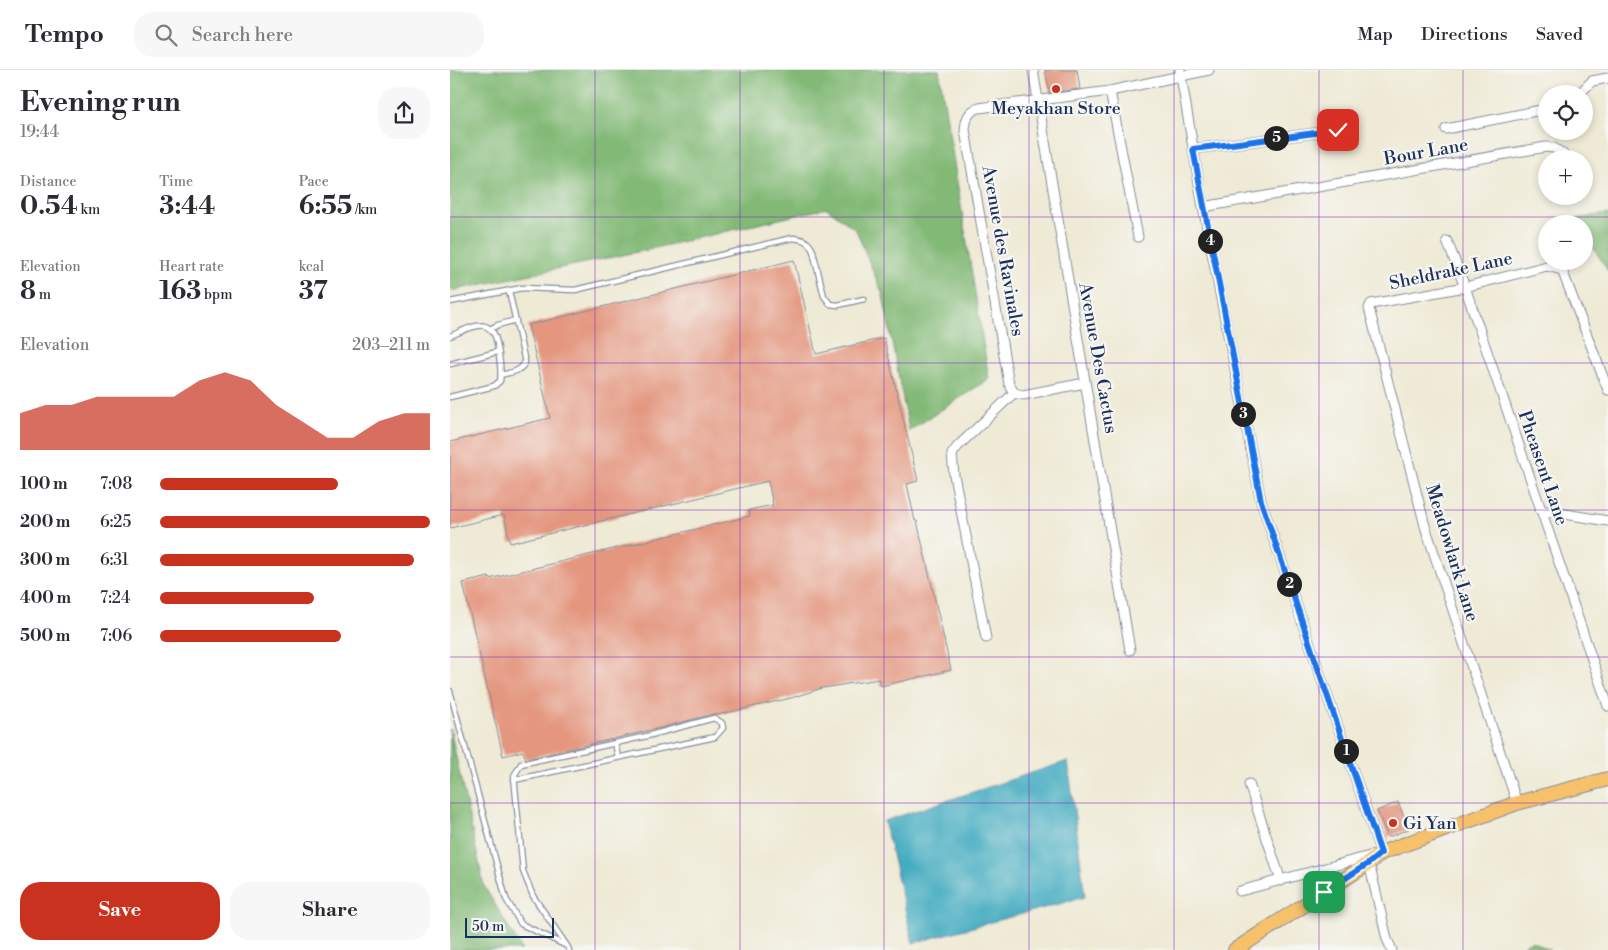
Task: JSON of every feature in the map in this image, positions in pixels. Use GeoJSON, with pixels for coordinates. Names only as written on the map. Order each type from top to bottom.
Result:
{"type":"FeatureCollection","features":[{"type":"Feature","properties":{"kind":"main road"},"geometry":{"type":"LineString","coordinates":[[1235,950],[1369,863],[1381,853],[1517,803],[1608,780]]}},
{"type":"Feature","properties":{"kind":"street","name":"Avenue Des Cactus"},"geometry":{"type":"LineString","coordinates":[[1033,70],[1130,650]]}},
{"type":"Feature","properties":{"kind":"street"},"geometry":{"type":"LineString","coordinates":[[1038,100],[1110,91],[1180,73],[1209,70]]}},
{"type":"Feature","properties":{"kind":"street"},"geometry":{"type":"LineString","coordinates":[[1180,73],[1203,207],[1261,501],[1381,853],[1240,891]]}},
{"type":"Feature","properties":{"kind":"street"},"geometry":{"type":"LineString","coordinates":[[1588,85],[1592,81],[1608,78]]}},
{"type":"Feature","properties":{"kind":"street"},"geometry":{"type":"LineString","coordinates":[[1110,91],[1138,237]]}},
{"type":"Feature","properties":{"kind":"street","name":"Avenue des Ravinales"},"geometry":{"type":"LineString","coordinates":[[1014,393],[1009,384],[965,130],[968,114],[974,110],[1038,100]]}},
{"type":"Feature","properties":{"kind":"street"},"geometry":{"type":"LineString","coordinates":[[1446,129],[1538,110]]}},
{"type":"Feature","properties":{"kind":"street"},"geometry":{"type":"LineString","coordinates":[[1193,149],[1338,130]]}},
{"type":"Feature","properties":{"kind":"street","name":"Bour Lane"},"geometry":{"type":"LineString","coordinates":[[1203,207],[1546,147],[1557,150]]}},
{"type":"Feature","properties":{"kind":"street","name":"Pheasent Lane"},"geometry":{"type":"LineString","coordinates":[[1448,241],[1540,510],[1606,691],[1608,706]]}},
{"type":"Feature","properties":{"kind":"street","name":"Sheldrake Lane"},"geometry":{"type":"LineString","coordinates":[[1369,308],[1371,304],[1465,287],[1548,266],[1562,270],[1608,390]]}},
{"type":"Feature","properties":{"kind":"street","name":"Meadowlark Lane"},"geometry":{"type":"LineString","coordinates":[[1369,308],[1425,526],[1517,803]]}},
{"type":"Feature","properties":{"kind":"street"},"geometry":{"type":"LineString","coordinates":[[986,638],[954,474],[952,454],[1014,393],[1023,395],[1085,383]]}},
{"type":"Feature","properties":{"kind":"street"},"geometry":{"type":"LineString","coordinates":[[1540,510],[1608,521]]}},
{"type":"Feature","properties":{"kind":"street"},"geometry":{"type":"LineString","coordinates":[[1249,784],[1281,881]]}},
{"type":"Feature","properties":{"kind":"street"},"geometry":{"type":"LineString","coordinates":[[1369,863],[1392,950]]}},
{"type":"Feature","properties":{"kind":"lane"},"geometry":{"type":"LineString","coordinates":[[450,302],[522,288],[575,290],[792,238],[804,239],[810,244],[824,296],[830,304],[838,305],[864,299]]}},
{"type":"Feature","properties":{"kind":"lane"},"geometry":{"type":"LineString","coordinates":[[501,375],[520,370],[525,362],[509,291]]}},
{"type":"Feature","properties":{"kind":"lane"},"geometry":{"type":"LineString","coordinates":[[490,329],[516,320]]}},
{"type":"Feature","properties":{"kind":"lane"},"geometry":{"type":"LineString","coordinates":[[450,336],[478,326],[485,326],[490,329],[494,335],[501,375],[500,382],[494,386],[450,397]]}},
{"type":"Feature","properties":{"kind":"lane"},"geometry":{"type":"LineString","coordinates":[[450,364],[497,352]]}},
{"type":"Feature","properties":{"kind":"lane"},"geometry":{"type":"LineString","coordinates":[[450,691],[506,899],[521,924],[568,948]]}},
{"type":"Feature","properties":{"kind":"lane"},"geometry":{"type":"LineString","coordinates":[[514,780],[715,737],[723,728],[722,723],[714,718],[521,764],[514,776],[514,780],[523,872],[533,896],[568,948]]}},
{"type":"Feature","properties":{"kind":"lane"},"geometry":{"type":"LineString","coordinates":[[615,743],[618,757]]}},
{"type":"Feature","properties":{"kind":"green space"},"geometry":{"type":"Polygon","coordinates":[[[450,70],[939,70],[989,379],[909,431],[883,295],[856,230],[827,208],[642,251],[450,291],[450,70]]]}},
{"type":"Feature","properties":{"kind":"green space"},"geometry":{"type":"Polygon","coordinates":[[[1608,214],[1608,271],[1593,247],[1593,216],[1608,214]]]}},
{"type":"Feature","properties":{"kind":"green space"},"geometry":{"type":"Polygon","coordinates":[[[450,729],[484,886],[522,950],[450,950],[450,729]]]}},
{"type":"Feature","properties":{"kind":"green space"},"geometry":{"type":"Polygon","coordinates":[[[1531,941],[1550,950],[1516,950],[1531,941]]]}},
{"type":"Feature","properties":{"kind":"water"},"geometry":{"type":"Polygon","coordinates":[[[1068,761],[1085,897],[913,943],[884,821],[1068,761]]]}},
{"type":"Feature","properties":{"kind":"building"},"geometry":{"type":"Polygon","coordinates":[[[1045,70],[1077,70],[1080,89],[1050,93],[1045,70]]]}},
{"type":"Feature","properties":{"kind":"building"},"geometry":{"type":"Polygon","coordinates":[[[794,260],[816,354],[884,338],[918,481],[907,484],[951,670],[881,686],[879,679],[822,688],[791,698],[717,715],[713,714],[526,759],[523,751],[503,756],[463,583],[489,577],[489,579],[750,516],[749,510],[773,505],[768,481],[510,543],[504,515],[450,528],[450,442],[550,418],[528,325],[794,260]]]}},
{"type":"Feature","properties":{"kind":"building"},"geometry":{"type":"Polygon","coordinates":[[[1398,802],[1409,829],[1388,837],[1377,811],[1398,802]]]}},
{"type":"Feature","properties":{"kind":"place","name":"Meyakhan Store"},"geometry":{"type":"Point","coordinates":[1056,89]}},
{"type":"Feature","properties":{"kind":"place","name":"Gi Yan"},"geometry":{"type":"Point","coordinates":[1393,823]}},
{"type":"Feature","properties":{"kind":"route"},"geometry":{"type":"LineString","coordinates":[[1324,892],[1381,853],[1261,501],[1193,149],[1338,130]]}}]}
